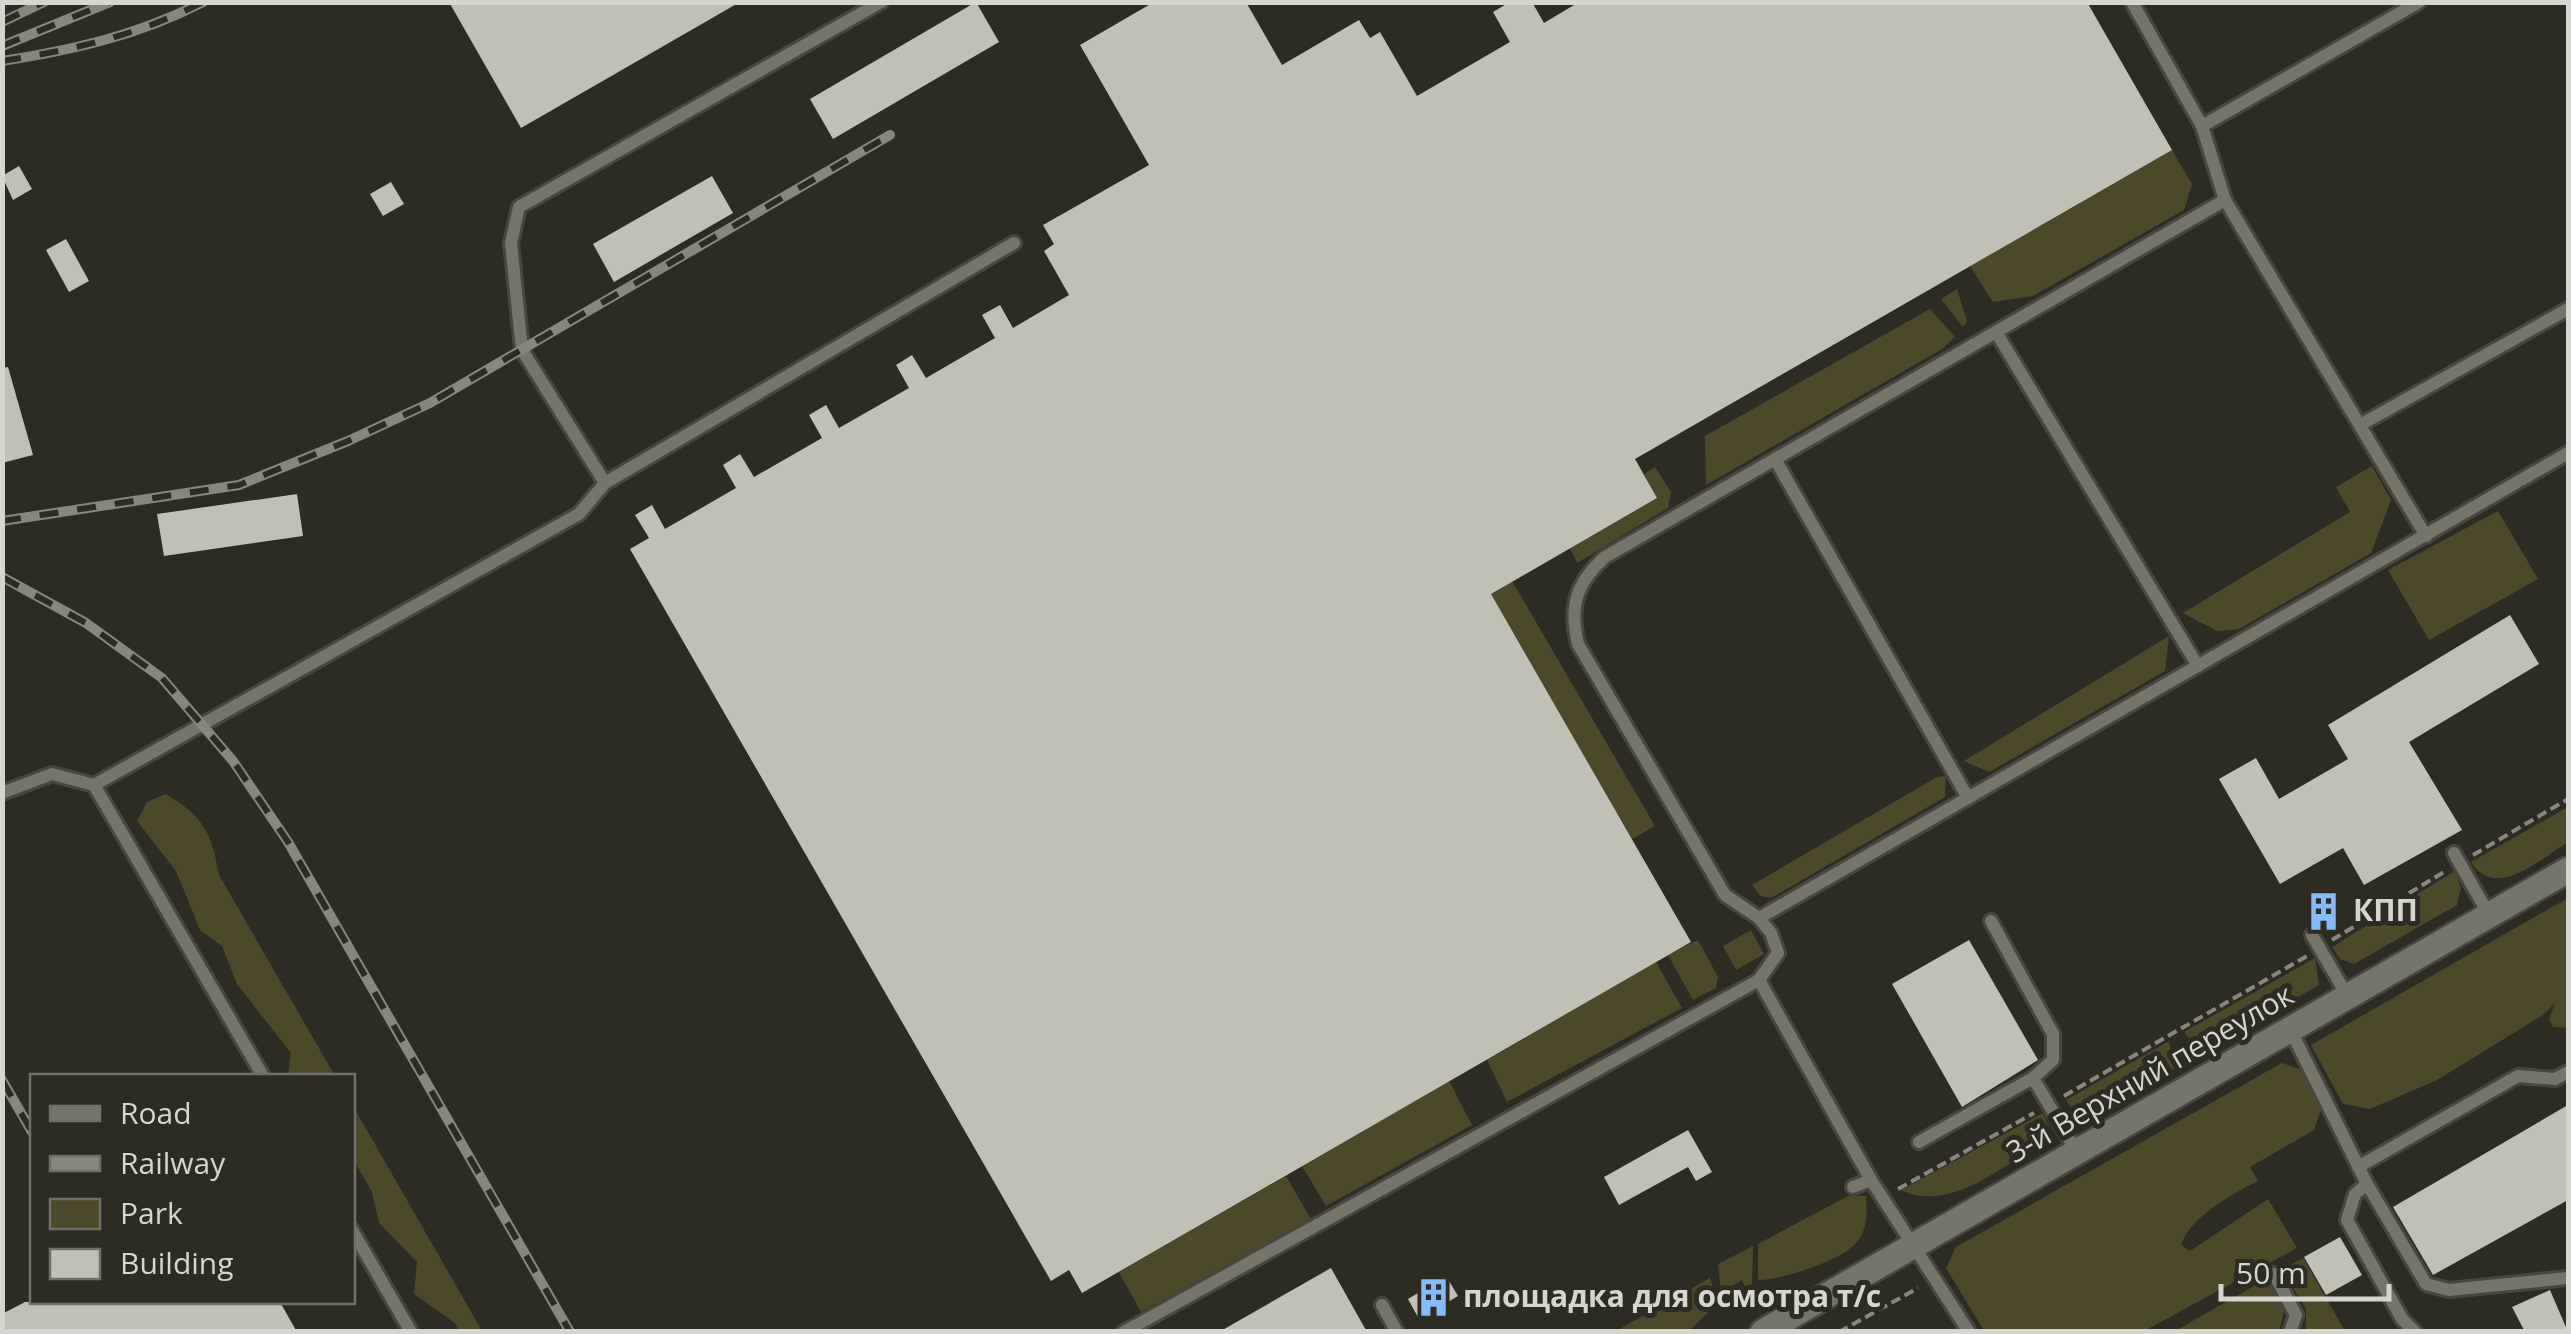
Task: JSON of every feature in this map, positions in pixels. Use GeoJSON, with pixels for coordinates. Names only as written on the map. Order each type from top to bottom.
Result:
{"type":"FeatureCollection","features":[{"type":"Feature","properties":{"kind":"street","name":"3-й Верхний переулок"},"geometry":{"type":"LineString","coordinates":[[1763,1332],[2568,870]]}},
{"type":"Feature","properties":{"kind":"lane"},"geometry":{"type":"LineString","coordinates":[[604,483],[522,350],[511,243],[520,208],[881,2]]}},
{"type":"Feature","properties":{"kind":"lane"},"geometry":{"type":"LineString","coordinates":[[2132,2],[2202,126],[2225,200],[2426,536]]}},
{"type":"Feature","properties":{"kind":"lane"},"geometry":{"type":"LineString","coordinates":[[2202,126],[2419,2]]}},
{"type":"Feature","properties":{"kind":"lane"},"geometry":{"type":"LineString","coordinates":[[1124,1332],[1759,980],[1778,952],[1771,933],[1759,918],[1725,895],[1578,644],[1573,621],[1574,596],[1586,574],[1605,557],[2225,200]]}},
{"type":"Feature","properties":{"kind":"lane"},"geometry":{"type":"LineString","coordinates":[[2,792],[52,774],[94,784],[579,514],[604,483],[1014,243]]}},
{"type":"Feature","properties":{"kind":"lane"},"geometry":{"type":"LineString","coordinates":[[2360,426],[2568,309]]}},
{"type":"Feature","properties":{"kind":"lane"},"geometry":{"type":"LineString","coordinates":[[1996,332],[2198,666]]}},
{"type":"Feature","properties":{"kind":"lane"},"geometry":{"type":"LineString","coordinates":[[1759,918],[2568,453]]}},
{"type":"Feature","properties":{"kind":"lane"},"geometry":{"type":"LineString","coordinates":[[1774,459],[1968,798]]}},
{"type":"Feature","properties":{"kind":"lane"},"geometry":{"type":"LineString","coordinates":[[94,784],[262,1074]]}},
{"type":"Feature","properties":{"kind":"lane"},"geometry":{"type":"LineString","coordinates":[[2457,858],[2489,916]]}},
{"type":"Feature","properties":{"kind":"lane"},"geometry":{"type":"LineString","coordinates":[[1919,1142],[2033,1078],[2053,1060],[2053,1034],[1990,921]]}},
{"type":"Feature","properties":{"kind":"lane"},"geometry":{"type":"LineString","coordinates":[[2312,935],[2348,997]]}},
{"type":"Feature","properties":{"kind":"lane"},"geometry":{"type":"LineString","coordinates":[[1759,980],[1871,1180],[1969,1332]]}},
{"type":"Feature","properties":{"kind":"lane"},"geometry":{"type":"LineString","coordinates":[[2290,1031],[2366,1184],[2419,1276],[2436,1289],[2568,1278]]}},
{"type":"Feature","properties":{"kind":"lane"},"geometry":{"type":"LineString","coordinates":[[2358,1167],[2518,1076],[2555,1079],[2568,1072]]}},
{"type":"Feature","properties":{"kind":"lane"},"geometry":{"type":"LineString","coordinates":[[2033,1078],[2078,1154]]}},
{"type":"Feature","properties":{"kind":"lane"},"geometry":{"type":"LineString","coordinates":[[1853,1188],[1871,1180]]}},
{"type":"Feature","properties":{"kind":"lane"},"geometry":{"type":"LineString","coordinates":[[2366,1184],[2355,1194],[2347,1220],[2402,1319],[2415,1332]]}},
{"type":"Feature","properties":{"kind":"lane"},"geometry":{"type":"LineString","coordinates":[[355,1235],[411,1332]]}},
{"type":"Feature","properties":{"kind":"lane"},"geometry":{"type":"LineString","coordinates":[[2274,1274],[2296,1315],[2290,1332]]}},
{"type":"Feature","properties":{"kind":"lane"},"geometry":{"type":"LineString","coordinates":[[1382,1305],[1396,1332]]}},
{"type":"Feature","properties":{"kind":"path"},"geometry":{"type":"LineString","coordinates":[[1883,1197],[2320,948],[2457,858],[2568,800]]}},
{"type":"Feature","properties":{"kind":"path"},"geometry":{"type":"LineString","coordinates":[[1839,1332],[1936,1278]]}},
{"type":"Feature","properties":{"kind":"green space"},"geometry":{"type":"Polygon","coordinates":[[[2172,150],[2192,184],[2184,210],[2033,296],[1993,302],[1970,266],[2172,150]]]}},
{"type":"Feature","properties":{"kind":"green space"},"geometry":{"type":"Polygon","coordinates":[[[1957,289],[1967,322],[1963,327],[1941,299],[1957,289]]]}},
{"type":"Feature","properties":{"kind":"green space"},"geometry":{"type":"Polygon","coordinates":[[[1930,309],[1955,337],[1942,349],[1706,485],[1705,436],[1930,309]]]}},
{"type":"Feature","properties":{"kind":"green space"},"geometry":{"type":"Polygon","coordinates":[[[2372,466],[2391,500],[2371,553],[2239,629],[2217,631],[2183,613],[2350,512],[2336,487],[2372,466]]]}},
{"type":"Feature","properties":{"kind":"green space"},"geometry":{"type":"Polygon","coordinates":[[[1655,467],[1671,492],[1668,508],[1577,563],[1570,548],[1657,498],[1644,474],[1655,467]]]}},
{"type":"Feature","properties":{"kind":"green space"},"geometry":{"type":"Polygon","coordinates":[[[2498,511],[2538,579],[2429,640],[2388,570],[2498,511]]]}},
{"type":"Feature","properties":{"kind":"green space"},"geometry":{"type":"Polygon","coordinates":[[[1512,581],[1655,826],[1632,839],[1491,594],[1512,581]]]}},
{"type":"Feature","properties":{"kind":"green space"},"geometry":{"type":"Polygon","coordinates":[[[2169,636],[2165,671],[1989,772],[1964,761],[2169,636]]]}},
{"type":"Feature","properties":{"kind":"green space"},"geometry":{"type":"Polygon","coordinates":[[[1946,776],[1945,797],[1771,898],[1760,896],[1752,885],[1937,777],[1946,776]]]}},
{"type":"Feature","properties":{"kind":"green space"},"geometry":{"type":"Polygon","coordinates":[[[166,794],[204,827],[219,875],[334,1074],[288,1074],[291,1053],[237,984],[222,946],[200,930],[176,871],[137,821],[147,802],[166,794]]]}},
{"type":"Feature","properties":{"kind":"green space"},"geometry":{"type":"Polygon","coordinates":[[[2568,807],[2568,842],[2531,866],[2492,878],[2471,862],[2568,807]]]}},
{"type":"Feature","properties":{"kind":"green space"},"geometry":{"type":"Polygon","coordinates":[[[2455,871],[2461,888],[2457,905],[2354,964],[2340,959],[2332,947],[2455,871]]]}},
{"type":"Feature","properties":{"kind":"green space"},"geometry":{"type":"Polygon","coordinates":[[[2568,898],[2568,1028],[2553,1027],[2549,1019],[2555,1003],[2543,1015],[2437,1080],[2370,1109],[2343,1104],[2311,1045],[2568,898]]]}},
{"type":"Feature","properties":{"kind":"green space"},"geometry":{"type":"Polygon","coordinates":[[[1751,930],[1764,954],[1736,970],[1723,946],[1751,930]]]}},
{"type":"Feature","properties":{"kind":"green space"},"geometry":{"type":"Polygon","coordinates":[[[1698,940],[1718,977],[1716,988],[1693,1000],[1668,955],[1698,940]]]}},
{"type":"Feature","properties":{"kind":"green space"},"geometry":{"type":"Polygon","coordinates":[[[2315,958],[2319,985],[2206,1050],[2197,1048],[2184,1032],[2315,958]]]}},
{"type":"Feature","properties":{"kind":"green space"},"geometry":{"type":"Polygon","coordinates":[[[1656,962],[1682,1008],[1507,1102],[1487,1060],[1656,962]]]}},
{"type":"Feature","properties":{"kind":"green space"},"geometry":{"type":"Polygon","coordinates":[[[2169,1041],[2175,1068],[2084,1118],[2066,1100],[2169,1041]]]}},
{"type":"Feature","properties":{"kind":"green space"},"geometry":{"type":"Polygon","coordinates":[[[2282,1063],[2302,1070],[2321,1109],[2314,1130],[2250,1167],[2258,1181],[2203,1216],[2181,1245],[2190,1251],[2268,1199],[2297,1248],[2144,1331],[1984,1331],[1946,1268],[1956,1247],[2282,1063]]]}},
{"type":"Feature","properties":{"kind":"green space"},"geometry":{"type":"Polygon","coordinates":[[[1449,1081],[1472,1125],[1326,1206],[1302,1166],[1449,1081]]]}},
{"type":"Feature","properties":{"kind":"green space"},"geometry":{"type":"Polygon","coordinates":[[[355,1109],[482,1331],[459,1331],[455,1323],[414,1294],[417,1262],[379,1223],[372,1192],[355,1162],[355,1109]]]}},
{"type":"Feature","properties":{"kind":"green space"},"geometry":{"type":"Polygon","coordinates":[[[2043,1113],[2049,1127],[2046,1141],[1976,1184],[1938,1196],[1901,1190],[2043,1113]]]}},
{"type":"Feature","properties":{"kind":"green space"},"geometry":{"type":"Polygon","coordinates":[[[1286,1176],[1311,1219],[1141,1312],[1119,1272],[1286,1176]]]}},
{"type":"Feature","properties":{"kind":"green space"},"geometry":{"type":"Polygon","coordinates":[[[1848,1196],[1866,1196],[1865,1227],[1849,1250],[1810,1268],[1758,1280],[1758,1244],[1848,1196]]]}},
{"type":"Feature","properties":{"kind":"green space"},"geometry":{"type":"Polygon","coordinates":[[[1753,1246],[1752,1283],[1746,1289],[1742,1280],[1721,1293],[1718,1264],[1753,1246]]]}},
{"type":"Feature","properties":{"kind":"green space"},"geometry":{"type":"Polygon","coordinates":[[[2303,1258],[2345,1331],[2306,1331],[2306,1309],[2282,1270],[2303,1258]]]}},
{"type":"Feature","properties":{"kind":"green space"},"geometry":{"type":"Polygon","coordinates":[[[1710,1278],[1718,1303],[1689,1331],[1616,1331],[1710,1278]]]}},
{"type":"Feature","properties":{"kind":"green space"},"geometry":{"type":"Polygon","coordinates":[[[2268,1278],[2285,1308],[2279,1331],[2175,1331],[2268,1278]]]}},
{"type":"Feature","properties":{"kind":"building"},"geometry":{"type":"Polygon","coordinates":[[[449,2],[740,2],[521,128],[449,2]]]}},
{"type":"Feature","properties":{"kind":"building"},"geometry":{"type":"Polygon","coordinates":[[[976,2],[999,42],[833,139],[810,99],[976,2]]]}},
{"type":"Feature","properties":{"kind":"building"},"geometry":{"type":"Polygon","coordinates":[[[1154,2],[1246,2],[1282,65],[1359,20],[1370,38],[1380,32],[1417,96],[1510,42],[1493,12],[1510,2],[1532,2],[1544,23],[1579,2],[2087,2],[2172,150],[1635,459],[1657,498],[1491,594],[1691,942],[1082,1293],[1069,1270],[1051,1281],[630,549],[649,538],[635,515],[652,505],[665,529],[736,488],[723,465],[740,454],[754,477],[822,438],[809,415],[826,405],[839,428],[909,388],[896,365],[912,355],[926,378],[995,338],[982,315],[1000,305],[1013,328],[1069,295],[1044,251],[1054,244],[1043,225],[1149,165],[1080,45],[1154,2]]]}},
{"type":"Feature","properties":{"kind":"building"},"geometry":{"type":"Polygon","coordinates":[[[19,166],[32,189],[13,200],[2,176],[19,166]]]}},
{"type":"Feature","properties":{"kind":"building"},"geometry":{"type":"Polygon","coordinates":[[[712,176],[733,213],[614,282],[593,244],[712,176]]]}},
{"type":"Feature","properties":{"kind":"building"},"geometry":{"type":"Polygon","coordinates":[[[391,182],[404,204],[383,216],[370,194],[391,182]]]}},
{"type":"Feature","properties":{"kind":"building"},"geometry":{"type":"Polygon","coordinates":[[[66,239],[89,281],[69,292],[46,250],[66,239]]]}},
{"type":"Feature","properties":{"kind":"building"},"geometry":{"type":"Polygon","coordinates":[[[8,367],[33,455],[2,463],[2,368],[8,367]]]}},
{"type":"Feature","properties":{"kind":"building"},"geometry":{"type":"Polygon","coordinates":[[[297,494],[303,536],[164,556],[157,514],[297,494]]]}},
{"type":"Feature","properties":{"kind":"building"},"geometry":{"type":"Polygon","coordinates":[[[2510,615],[2539,664],[2409,742],[2462,830],[2364,885],[2343,848],[2280,884],[2219,779],[2256,758],[2279,799],[2348,759],[2328,725],[2510,615]]]}},
{"type":"Feature","properties":{"kind":"building"},"geometry":{"type":"Polygon","coordinates":[[[1969,940],[2038,1060],[1962,1107],[1892,984],[1969,940]]]}},
{"type":"Feature","properties":{"kind":"building"},"geometry":{"type":"Polygon","coordinates":[[[2568,1105],[2568,1200],[2433,1275],[2393,1207],[2568,1105]]]}},
{"type":"Feature","properties":{"kind":"building"},"geometry":{"type":"Polygon","coordinates":[[[1688,1130],[1712,1172],[1696,1181],[1688,1167],[1619,1205],[1604,1177],[1688,1130]]]}},
{"type":"Feature","properties":{"kind":"building"},"geometry":{"type":"Polygon","coordinates":[[[2340,1237],[2362,1275],[2326,1295],[2304,1257],[2340,1237]]]}},
{"type":"Feature","properties":{"kind":"building"},"geometry":{"type":"Polygon","coordinates":[[[1331,1268],[1367,1332],[1219,1332],[1331,1268]]]}},
{"type":"Feature","properties":{"kind":"building","name":"площадка для осмотра т/с"},"geometry":{"type":"Polygon","coordinates":[[[1446,1276],[1458,1296],[1419,1319],[1408,1299],[1446,1276]]]}},
{"type":"Feature","properties":{"kind":"building"},"geometry":{"type":"Polygon","coordinates":[[[2550,1290],[2568,1332],[2525,1332],[2512,1307],[2550,1290]]]}},
{"type":"Feature","properties":{"kind":"building"},"geometry":{"type":"Polygon","coordinates":[[[25,1302],[281,1304],[297,1332],[2,1332],[2,1314],[25,1302]]]}},
{"type":"Feature","properties":{"kind":"railway"},"geometry":{"type":"LineString","coordinates":[[2,22],[44,2]]}},
{"type":"Feature","properties":{"kind":"railway"},"geometry":{"type":"LineString","coordinates":[[2,46],[110,2]]}},
{"type":"Feature","properties":{"kind":"railway"},"geometry":{"type":"LineString","coordinates":[[2,61],[105,40],[155,24],[203,2]]}},
{"type":"Feature","properties":{"kind":"railway"},"geometry":{"type":"LineString","coordinates":[[2,521],[239,485],[348,441],[430,403],[890,135]]}},
{"type":"Feature","properties":{"kind":"railway"},"geometry":{"type":"LineString","coordinates":[[2,577],[86,623],[162,678],[233,761],[288,842],[570,1332]]}},
{"type":"Feature","properties":{"kind":"railway"},"geometry":{"type":"LineString","coordinates":[[2,1080],[30,1129]]}},
{"type":"Feature","properties":{"kind":"place","name":"КПП"},"geometry":{"type":"Point","coordinates":[2323,911]}},
{"type":"Feature","properties":{"kind":"place","name":"площадка для осмотра т/с"},"geometry":{"type":"Point","coordinates":[1433,1297]}}]}
